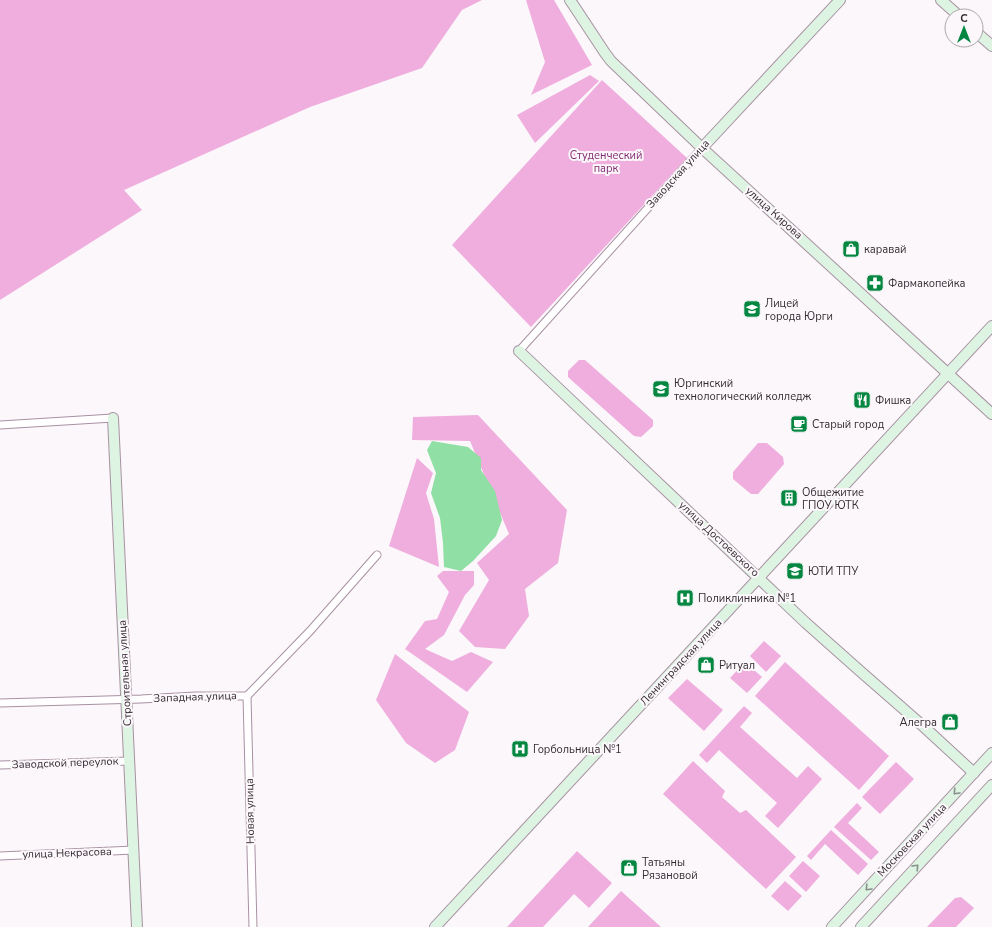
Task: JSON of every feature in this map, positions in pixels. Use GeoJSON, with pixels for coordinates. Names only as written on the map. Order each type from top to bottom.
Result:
{"type":"FeatureCollection","features":[{"type":"Feature","properties":{"kind":"street","name":"улица Кирова"},"geometry":{"type":"LineString","coordinates":[[570,0],[611,61],[702,148],[992,414]]}},
{"type":"Feature","properties":{"kind":"street","name":"Заводская улица"},"geometry":{"type":"LineString","coordinates":[[519,351],[702,148],[840,0]]}},
{"type":"Feature","properties":{"kind":"street"},"geometry":{"type":"LineString","coordinates":[[941,0],[950,8]]}},
{"type":"Feature","properties":{"kind":"street"},"geometry":{"type":"LineString","coordinates":[[984,39],[992,46]]}},
{"type":"Feature","properties":{"kind":"street","name":"Ленинградская улица"},"geometry":{"type":"LineString","coordinates":[[435,927],[992,326]]}},
{"type":"Feature","properties":{"kind":"street","name":"улица Достоевского"},"geometry":{"type":"LineString","coordinates":[[519,351],[806,622],[974,773]]}},
{"type":"Feature","properties":{"kind":"street"},"geometry":{"type":"LineString","coordinates":[[0,425],[113,418]]}},
{"type":"Feature","properties":{"kind":"street","name":"Строительная улица"},"geometry":{"type":"LineString","coordinates":[[113,418],[134,850],[136,927]]}},
{"type":"Feature","properties":{"kind":"street","name":"Западная улица"},"geometry":{"type":"LineString","coordinates":[[0,703],[127,700],[196,696],[247,696],[310,631],[377,555]]}},
{"type":"Feature","properties":{"kind":"street","name":"Новая улица"},"geometry":{"type":"LineString","coordinates":[[247,696],[252,927]]}},
{"type":"Feature","properties":{"kind":"street","name":"Московская улица"},"geometry":{"type":"LineString","coordinates":[[832,927],[992,754]]}},
{"type":"Feature","properties":{"kind":"street","name":"Заводской переулок"},"geometry":{"type":"LineString","coordinates":[[0,766],[129,761]]}},
{"type":"Feature","properties":{"kind":"street","name":"Московская улица"},"geometry":{"type":"LineString","coordinates":[[861,927],[991,788]]}},
{"type":"Feature","properties":{"kind":"street","name":"улица Некрасова"},"geometry":{"type":"LineString","coordinates":[[0,856],[134,850]]}},
{"type":"Feature","properties":{"kind":"green space"},"geometry":{"type":"Polygon","coordinates":[[[0,0],[482,0],[462,10],[422,68],[310,107],[124,190],[142,210],[0,300],[0,0]]]}},
{"type":"Feature","properties":{"kind":"green space"},"geometry":{"type":"Polygon","coordinates":[[[526,0],[554,0],[592,65],[531,95],[545,62],[526,0]]]}},
{"type":"Feature","properties":{"kind":"green space"},"geometry":{"type":"Polygon","coordinates":[[[590,75],[599,81],[535,143],[517,115],[590,75]]]}},
{"type":"Feature","properties":{"kind":"green space","name":"Студенческий парк"},"geometry":{"type":"Polygon","coordinates":[[[602,80],[687,158],[531,327],[452,245],[602,80]]]}},
{"type":"Feature","properties":{"kind":"green space"},"geometry":{"type":"Polygon","coordinates":[[[579,360],[585,360],[653,420],[653,426],[641,437],[634,436],[568,377],[568,371],[579,360]]]}},
{"type":"Feature","properties":{"kind":"green space"},"geometry":{"type":"Polygon","coordinates":[[[478,415],[567,510],[558,563],[525,589],[529,616],[505,649],[475,647],[459,631],[489,580],[477,563],[509,534],[470,441],[412,440],[413,417],[478,415]]]}},
{"type":"Feature","properties":{"kind":"green space"},"geometry":{"type":"Polygon","coordinates":[[[758,443],[767,443],[783,457],[784,464],[758,494],[751,494],[733,479],[733,472],[758,443]]]}},
{"type":"Feature","properties":{"kind":"green space"},"geometry":{"type":"Polygon","coordinates":[[[417,458],[433,473],[426,493],[434,519],[439,567],[389,546],[417,458]]]}},
{"type":"Feature","properties":{"kind":"green space"},"geometry":{"type":"Polygon","coordinates":[[[443,571],[474,571],[474,585],[465,595],[444,635],[425,649],[452,661],[471,652],[493,662],[467,692],[405,649],[425,621],[437,619],[449,592],[437,576],[443,571]]]}},
{"type":"Feature","properties":{"kind":"green space"},"geometry":{"type":"Polygon","coordinates":[[[764,641],[781,656],[766,672],[750,656],[764,641]]]}},
{"type":"Feature","properties":{"kind":"green space"},"geometry":{"type":"Polygon","coordinates":[[[395,654],[469,712],[455,750],[435,763],[406,743],[376,700],[395,654]]]}},
{"type":"Feature","properties":{"kind":"green space"},"geometry":{"type":"Polygon","coordinates":[[[745,662],[762,677],[747,693],[730,678],[745,662]]]}},
{"type":"Feature","properties":{"kind":"green space"},"geometry":{"type":"Polygon","coordinates":[[[785,662],[889,756],[859,790],[755,696],[785,662]]]}},
{"type":"Feature","properties":{"kind":"green space"},"geometry":{"type":"Polygon","coordinates":[[[687,679],[723,710],[704,731],[668,698],[687,679]]]}},
{"type":"Feature","properties":{"kind":"green space"},"geometry":{"type":"Polygon","coordinates":[[[744,706],[752,713],[740,727],[797,778],[808,766],[822,779],[778,828],[765,816],[777,803],[719,750],[707,763],[699,755],[744,706]]]}},
{"type":"Feature","properties":{"kind":"green space"},"geometry":{"type":"Polygon","coordinates":[[[693,761],[725,791],[722,797],[740,813],[746,810],[796,857],[766,889],[663,794],[693,761]]]}},
{"type":"Feature","properties":{"kind":"green space"},"geometry":{"type":"Polygon","coordinates":[[[896,762],[914,779],[880,814],[862,797],[896,762]]]}},
{"type":"Feature","properties":{"kind":"green space"},"geometry":{"type":"Polygon","coordinates":[[[857,803],[862,808],[848,823],[879,852],[871,860],[834,827],[857,803]]]}},
{"type":"Feature","properties":{"kind":"green space"},"geometry":{"type":"Polygon","coordinates":[[[831,830],[868,864],[858,875],[825,844],[811,860],[807,856],[831,830]]]}},
{"type":"Feature","properties":{"kind":"green space"},"geometry":{"type":"Polygon","coordinates":[[[577,851],[612,883],[589,908],[574,894],[543,927],[507,927],[577,851]]]}},
{"type":"Feature","properties":{"kind":"green space"},"geometry":{"type":"Polygon","coordinates":[[[803,861],[820,876],[806,892],[789,876],[803,861]]]}},
{"type":"Feature","properties":{"kind":"green space"},"geometry":{"type":"Polygon","coordinates":[[[785,881],[802,896],[788,911],[771,896],[785,881]]]}},
{"type":"Feature","properties":{"kind":"green space"},"geometry":{"type":"Polygon","coordinates":[[[621,891],[661,927],[588,927],[621,891]]]}},
{"type":"Feature","properties":{"kind":"green space"},"geometry":{"type":"Polygon","coordinates":[[[961,897],[974,908],[956,927],[927,927],[955,898],[961,897]]]}},
{"type":"Feature","properties":{"kind":"shaded area"},"geometry":{"type":"Polygon","coordinates":[[[432,441],[468,447],[481,458],[481,470],[495,491],[502,520],[496,536],[473,561],[461,571],[444,567],[440,518],[431,493],[436,473],[427,450],[432,441]]]}},
{"type":"Feature","properties":{"kind":"place","name":"каравай"},"geometry":{"type":"Point","coordinates":[851,249]}},
{"type":"Feature","properties":{"kind":"place","name":"Фармакопейка"},"geometry":{"type":"Point","coordinates":[875,283]}},
{"type":"Feature","properties":{"kind":"place","name":"Лицей города Юрги"},"geometry":{"type":"Point","coordinates":[752,309]}},
{"type":"Feature","properties":{"kind":"place","name":"Юргинский технологический колледж"},"geometry":{"type":"Point","coordinates":[661,389]}},
{"type":"Feature","properties":{"kind":"place","name":"Фишка"},"geometry":{"type":"Point","coordinates":[862,400]}},
{"type":"Feature","properties":{"kind":"place","name":"Старый город"},"geometry":{"type":"Point","coordinates":[799,424]}},
{"type":"Feature","properties":{"kind":"place","name":"Общежитие ГПОУ ЮТК"},"geometry":{"type":"Point","coordinates":[789,498]}},
{"type":"Feature","properties":{"kind":"place","name":"ЮТИ ТПУ"},"geometry":{"type":"Point","coordinates":[795,571]}},
{"type":"Feature","properties":{"kind":"place","name":"Поликлинника №1"},"geometry":{"type":"Point","coordinates":[685,598]}},
{"type":"Feature","properties":{"kind":"place","name":"Ритуал"},"geometry":{"type":"Point","coordinates":[706,665]}},
{"type":"Feature","properties":{"kind":"place","name":"Алегра"},"geometry":{"type":"Point","coordinates":[950,722]}},
{"type":"Feature","properties":{"kind":"place","name":"Горбольница №1"},"geometry":{"type":"Point","coordinates":[520,749]}},
{"type":"Feature","properties":{"kind":"place","name":"Татьяны Рязановой"},"geometry":{"type":"Point","coordinates":[629,868]}}]}
